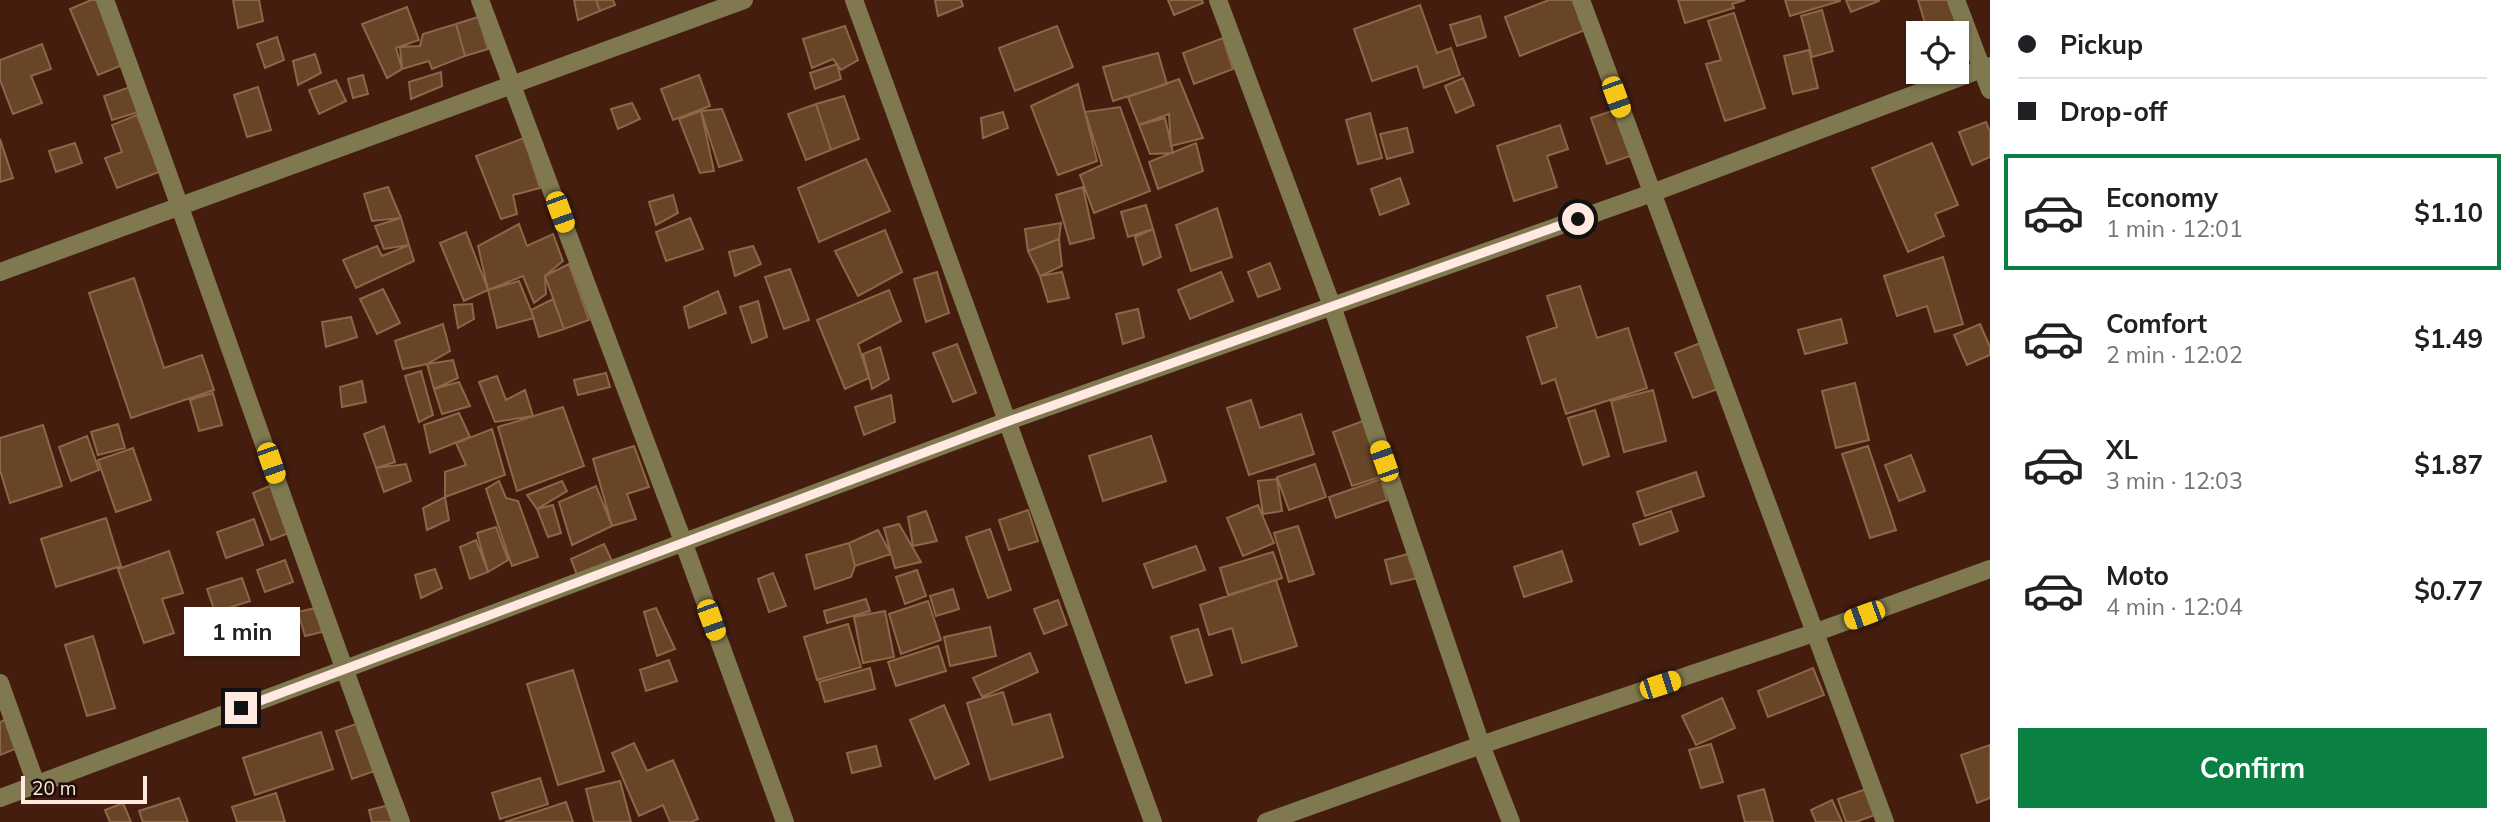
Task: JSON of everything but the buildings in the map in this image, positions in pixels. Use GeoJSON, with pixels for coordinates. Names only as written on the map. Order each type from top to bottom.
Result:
{"type":"FeatureCollection","features":[{"type":"Feature","properties":{"kind":"street"},"geometry":{"type":"LineString","coordinates":[[105,0],[181,205],[343,669],[401,822]]}},
{"type":"Feature","properties":{"kind":"street"},"geometry":{"type":"LineString","coordinates":[[480,0],[785,822]]}},
{"type":"Feature","properties":{"kind":"street"},"geometry":{"type":"LineString","coordinates":[[0,272],[744,0]]}},
{"type":"Feature","properties":{"kind":"street"},"geometry":{"type":"LineString","coordinates":[[854,0],[1153,822]]}},
{"type":"Feature","properties":{"kind":"street"},"geometry":{"type":"LineString","coordinates":[[1217,0],[1332,306],[1481,745],[1511,822]]}},
{"type":"Feature","properties":{"kind":"street"},"geometry":{"type":"LineString","coordinates":[[1581,0],[1885,822]]}},
{"type":"Feature","properties":{"kind":"street"},"geometry":{"type":"LineString","coordinates":[[1955,0],[1986,67],[1990,90]]}},
{"type":"Feature","properties":{"kind":"street"},"geometry":{"type":"LineString","coordinates":[[0,798],[1009,421],[1652,193],[1986,67]]}},
{"type":"Feature","properties":{"kind":"street"},"geometry":{"type":"LineString","coordinates":[[1266,822],[1481,745],[1814,634],[1990,569]]}},
{"type":"Feature","properties":{"kind":"street"},"geometry":{"type":"LineString","coordinates":[[0,684],[36,784]]}},
{"type":"Feature","properties":{"kind":"route"},"geometry":{"type":"LineString","coordinates":[[241,708],[1009,421],[1578,219]]}}]}
